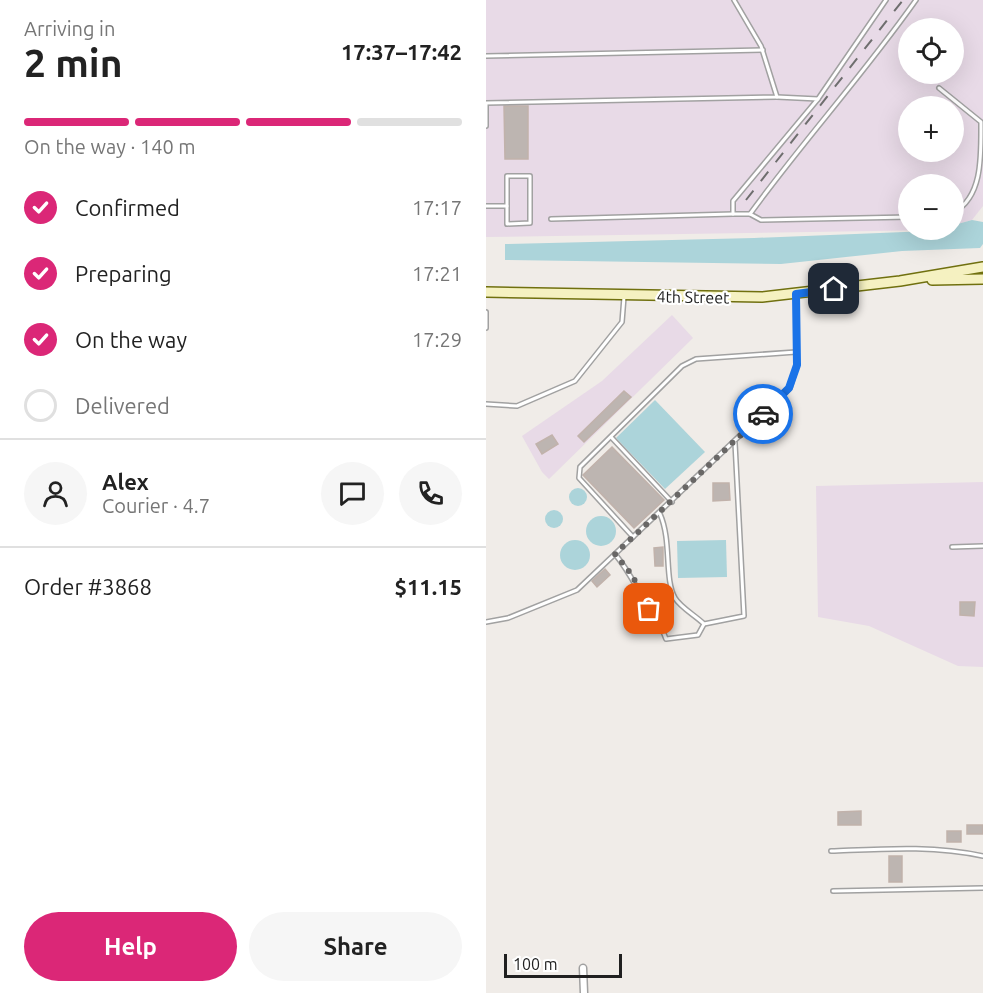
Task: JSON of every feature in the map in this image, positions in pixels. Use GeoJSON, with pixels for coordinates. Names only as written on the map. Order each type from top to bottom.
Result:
{"type":"FeatureCollection","features":[{"type":"Feature","properties":{"kind":"street"},"geometry":{"type":"LineString","coordinates":[[900,281],[983,267]]}},
{"type":"Feature","properties":{"kind":"street"},"geometry":{"type":"LineString","coordinates":[[900,281],[983,279]]}},
{"type":"Feature","properties":{"kind":"street","name":"4th Street"},"geometry":{"type":"LineString","coordinates":[[486,292],[732,298],[796,294],[900,281]]}},
{"type":"Feature","properties":{"kind":"street"},"geometry":{"type":"LineString","coordinates":[[583,968],[584,993]]}},
{"type":"Feature","properties":{"kind":"lane"},"geometry":{"type":"LineString","coordinates":[[734,0],[763,50],[777,97]]}},
{"type":"Feature","properties":{"kind":"lane"},"geometry":{"type":"LineString","coordinates":[[734,214],[733,201],[818,99],[886,0]]}},
{"type":"Feature","properties":{"kind":"lane"},"geometry":{"type":"LineString","coordinates":[[750,214],[794,153],[888,39],[916,0]]}},
{"type":"Feature","properties":{"kind":"lane"},"geometry":{"type":"LineString","coordinates":[[486,56],[763,50]]}},
{"type":"Feature","properties":{"kind":"lane"},"geometry":{"type":"LineString","coordinates":[[939,88],[981,123],[981,182],[974,197],[964,204]]}},
{"type":"Feature","properties":{"kind":"lane"},"geometry":{"type":"LineString","coordinates":[[486,126],[486,103],[777,97],[818,99]]}},
{"type":"Feature","properties":{"kind":"lane"},"geometry":{"type":"LineString","coordinates":[[507,176],[530,176],[530,223],[507,224],[507,206],[507,176]]}},
{"type":"Feature","properties":{"kind":"lane"},"geometry":{"type":"LineString","coordinates":[[486,206],[507,206]]}},
{"type":"Feature","properties":{"kind":"lane"},"geometry":{"type":"LineString","coordinates":[[551,219],[734,214],[750,214],[761,220],[898,217]]}},
{"type":"Feature","properties":{"kind":"lane"},"geometry":{"type":"LineString","coordinates":[[486,622],[508,618],[577,590],[660,514],[789,388],[797,365],[796,294]]}},
{"type":"Feature","properties":{"kind":"lane"},"geometry":{"type":"LineString","coordinates":[[486,404],[517,406],[575,381],[622,322],[624,296]]}},
{"type":"Feature","properties":{"kind":"lane"},"geometry":{"type":"LineString","coordinates":[[486,312],[486,328]]}},
{"type":"Feature","properties":{"kind":"lane"},"geometry":{"type":"LineString","coordinates":[[633,537],[579,478],[580,467],[682,366],[689,362],[717,357],[796,352]]}},
{"type":"Feature","properties":{"kind":"lane"},"geometry":{"type":"LineString","coordinates":[[611,437],[672,502]]}},
{"type":"Feature","properties":{"kind":"lane"},"geometry":{"type":"LineString","coordinates":[[704,624],[744,616],[735,442]]}},
{"type":"Feature","properties":{"kind":"lane"},"geometry":{"type":"LineString","coordinates":[[660,514],[666,527],[675,598],[704,624]]}},
{"type":"Feature","properties":{"kind":"lane"},"geometry":{"type":"LineString","coordinates":[[952,547],[983,546]]}},
{"type":"Feature","properties":{"kind":"lane"},"geometry":{"type":"LineString","coordinates":[[615,554],[632,575],[649,609],[663,629],[666,639],[698,635],[704,624]]}},
{"type":"Feature","properties":{"kind":"lane"},"geometry":{"type":"LineString","coordinates":[[831,851],[921,848],[983,856]]}},
{"type":"Feature","properties":{"kind":"lane"},"geometry":{"type":"LineString","coordinates":[[833,891],[983,888]]}},
{"type":"Feature","properties":{"kind":"shaded area"},"geometry":{"type":"Polygon","coordinates":[[[486,0],[983,0],[983,206],[972,220],[964,222],[964,174],[898,174],[898,231],[486,237],[486,0]]]}},
{"type":"Feature","properties":{"kind":"shaded area"},"geometry":{"type":"Polygon","coordinates":[[[672,315],[693,338],[549,479],[542,472],[522,436],[602,381],[672,315]]]}},
{"type":"Feature","properties":{"kind":"shaded area"},"geometry":{"type":"Polygon","coordinates":[[[983,482],[983,667],[958,666],[869,626],[818,617],[816,486],[983,482]]]}},
{"type":"Feature","properties":{"kind":"water"},"geometry":{"type":"Polygon","coordinates":[[[972,220],[983,222],[983,244],[980,248],[902,251],[781,264],[505,260],[505,244],[898,232],[898,240],[964,240],[964,222],[972,220]]]}},
{"type":"Feature","properties":{"kind":"water"},"geometry":{"type":"Polygon","coordinates":[[[655,400],[705,452],[665,489],[616,438],[655,400]]]}},
{"type":"Feature","properties":{"kind":"water"},"geometry":{"type":"Polygon","coordinates":[[[574,488],[582,488],[587,493],[585,504],[574,506],[569,501],[569,493],[574,488]]]}},
{"type":"Feature","properties":{"kind":"water"},"geometry":{"type":"Polygon","coordinates":[[[554,510],[560,513],[563,519],[560,525],[554,528],[548,525],[545,519],[548,513],[554,510]]]}},
{"type":"Feature","properties":{"kind":"water"},"geometry":{"type":"Polygon","coordinates":[[[601,516],[612,520],[616,531],[612,542],[601,546],[590,542],[586,531],[590,520],[601,516]]]}},
{"type":"Feature","properties":{"kind":"water"},"geometry":{"type":"Polygon","coordinates":[[[575,540],[581,541],[589,549],[589,561],[581,569],[575,570],[569,569],[561,561],[560,555],[561,549],[569,541],[575,540]]]}},
{"type":"Feature","properties":{"kind":"water"},"geometry":{"type":"Polygon","coordinates":[[[726,540],[727,577],[678,578],[677,541],[726,540]]]}},
{"type":"Feature","properties":{"kind":"building"},"geometry":{"type":"Polygon","coordinates":[[[504,106],[528,106],[528,159],[505,159],[504,106]]]}},
{"type":"Feature","properties":{"kind":"building"},"geometry":{"type":"Polygon","coordinates":[[[624,391],[631,397],[584,442],[578,436],[624,391]]]}},
{"type":"Feature","properties":{"kind":"building"},"geometry":{"type":"Polygon","coordinates":[[[552,435],[558,444],[542,454],[536,444],[552,435]]]}},
{"type":"Feature","properties":{"kind":"building"},"geometry":{"type":"Polygon","coordinates":[[[612,447],[664,500],[634,528],[583,475],[612,447]]]}},
{"type":"Feature","properties":{"kind":"building"},"geometry":{"type":"Polygon","coordinates":[[[713,483],[729,483],[730,500],[713,501],[713,483]]]}},
{"type":"Feature","properties":{"kind":"building"},"geometry":{"type":"Polygon","coordinates":[[[663,547],[663,566],[655,566],[654,548],[663,547]]]}},
{"type":"Feature","properties":{"kind":"building"},"geometry":{"type":"Polygon","coordinates":[[[605,569],[610,575],[597,587],[592,581],[605,569]]]}},
{"type":"Feature","properties":{"kind":"building"},"geometry":{"type":"Polygon","coordinates":[[[960,602],[975,602],[974,616],[960,615],[960,602]]]}},
{"type":"Feature","properties":{"kind":"building"},"geometry":{"type":"Polygon","coordinates":[[[861,811],[861,825],[838,825],[838,812],[861,811]]]}},
{"type":"Feature","properties":{"kind":"building"},"geometry":{"type":"Polygon","coordinates":[[[967,825],[983,825],[983,834],[967,834],[967,825]]]}},
{"type":"Feature","properties":{"kind":"building"},"geometry":{"type":"Polygon","coordinates":[[[947,831],[961,831],[961,842],[947,842],[947,831]]]}},
{"type":"Feature","properties":{"kind":"building"},"geometry":{"type":"Polygon","coordinates":[[[889,856],[902,856],[902,882],[889,882],[889,856]]]}},
{"type":"Feature","properties":{"kind":"railway"},"geometry":{"type":"LineString","coordinates":[[746,200],[903,0]]}},
{"type":"Feature","properties":{"kind":"way so far"},"geometry":{"type":"LineString","coordinates":[[649,609],[632,575],[615,554],[763,414]]}},
{"type":"Feature","properties":{"kind":"route"},"geometry":{"type":"LineString","coordinates":[[763,414],[789,388],[797,365],[796,294],[834,289]]}}]}
